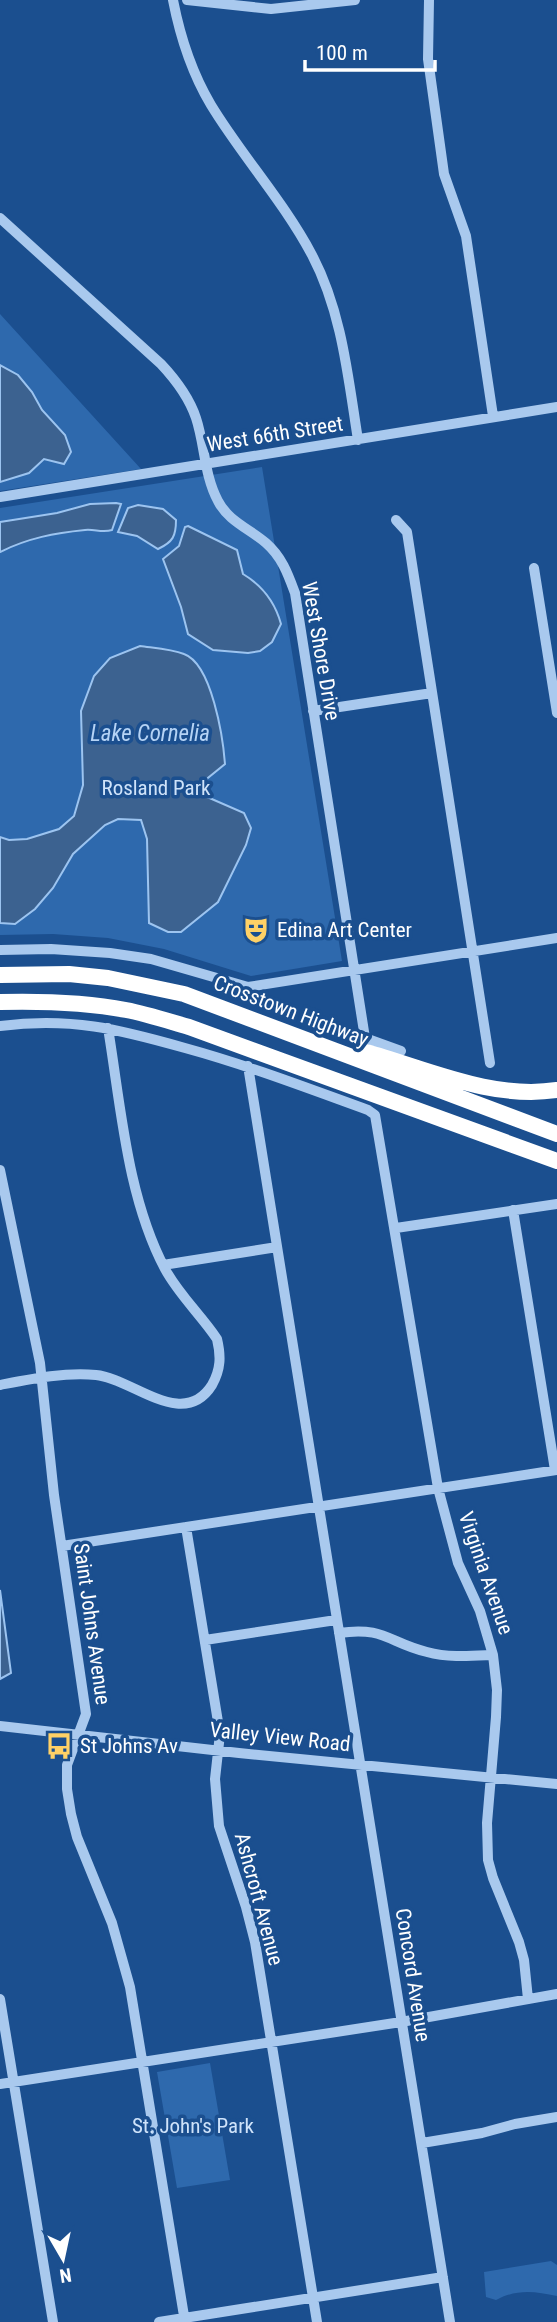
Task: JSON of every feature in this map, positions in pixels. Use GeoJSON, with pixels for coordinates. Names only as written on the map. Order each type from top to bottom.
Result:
{"type":"FeatureCollection","features":[{"type":"Feature","properties":{"kind":"highway","name":"Crosstown Highway"},"geometry":{"type":"LineString","coordinates":[[0,975],[69,974],[145,984],[184,994],[557,1134]]}},
{"type":"Feature","properties":{"kind":"highway"},"geometry":{"type":"LineString","coordinates":[[0,1002],[99,1006],[127,1010],[189,1027],[557,1161]]}},
{"type":"Feature","properties":{"kind":"highway"},"geometry":{"type":"LineString","coordinates":[[261,1022],[474,1085],[515,1091],[557,1090]]}},
{"type":"Feature","properties":{"kind":"highway"},"geometry":{"type":"LineString","coordinates":[[528,1151],[557,1170]]}},
{"type":"Feature","properties":{"kind":"street"},"geometry":{"type":"LineString","coordinates":[[173,0],[182,38],[210,103],[295,227],[325,281],[342,341],[358,440]]}},
{"type":"Feature","properties":{"kind":"street"},"geometry":{"type":"LineString","coordinates":[[187,0],[271,9],[355,0]]}},
{"type":"Feature","properties":{"kind":"street"},"geometry":{"type":"LineString","coordinates":[[429,0],[428,59],[444,174],[466,236],[494,416]]}},
{"type":"Feature","properties":{"kind":"street","name":"West Shore Drive"},"geometry":{"type":"LineString","coordinates":[[0,218],[176,380],[196,416],[208,480],[219,504],[237,523],[266,543],[285,565],[295,593],[365,1038],[401,1051]]}},
{"type":"Feature","properties":{"kind":"street","name":"West 66th Street"},"geometry":{"type":"LineString","coordinates":[[0,497],[557,407]]}},
{"type":"Feature","properties":{"kind":"street"},"geometry":{"type":"LineString","coordinates":[[396,520],[407,532],[490,1063]]}},
{"type":"Feature","properties":{"kind":"street"},"geometry":{"type":"LineString","coordinates":[[534,568],[554,676],[557,713]]}},
{"type":"Feature","properties":{"kind":"street"},"geometry":{"type":"LineString","coordinates":[[313,711],[432,693]]}},
{"type":"Feature","properties":{"kind":"street"},"geometry":{"type":"LineString","coordinates":[[0,950],[51,949],[151,959],[248,988],[557,938]]}},
{"type":"Feature","properties":{"kind":"street"},"geometry":{"type":"LineString","coordinates":[[0,1026],[62,1022],[134,1032],[248,1066],[336,1620],[205,1640]]}},
{"type":"Feature","properties":{"kind":"street"},"geometry":{"type":"LineString","coordinates":[[0,1385],[82,1374],[100,1375],[133,1386],[160,1401],[186,1403],[209,1389],[220,1365],[217,1339],[178,1290],[163,1265],[146,1222],[136,1186],[108,1028]]}},
{"type":"Feature","properties":{"kind":"street","name":"Virginia Avenue"},"geometry":{"type":"LineString","coordinates":[[248,1066],[368,1110],[375,1115],[438,1489],[458,1563],[481,1611],[493,1655],[497,1703],[487,1823],[488,1860],[524,1960],[528,1999]]}},
{"type":"Feature","properties":{"kind":"street","name":"Saint Johns Avenue"},"geometry":{"type":"LineString","coordinates":[[0,1170],[34,1326],[86,1714],[67,1765],[71,1814],[77,1837],[113,1923],[122,1954],[185,2320]]}},
{"type":"Feature","properties":{"kind":"street"},"geometry":{"type":"LineString","coordinates":[[396,1228],[557,1205]]}},
{"type":"Feature","properties":{"kind":"street"},"geometry":{"type":"LineString","coordinates":[[62,1546],[556,1470],[513,1210]]}},
{"type":"Feature","properties":{"kind":"street"},"geometry":{"type":"LineString","coordinates":[[163,1265],[276,1247]]}},
{"type":"Feature","properties":{"kind":"street","name":"Ashcroft Avenue"},"geometry":{"type":"LineString","coordinates":[[187,1527],[220,1734],[215,1779],[219,1826],[249,1919],[317,2322]]}},
{"type":"Feature","properties":{"kind":"street","name":"Concord Avenue"},"geometry":{"type":"LineString","coordinates":[[336,1620],[450,2322]]}},
{"type":"Feature","properties":{"kind":"street"},"geometry":{"type":"LineString","coordinates":[[338,1633],[381,1633],[425,1652],[446,1656],[493,1655]]}},
{"type":"Feature","properties":{"kind":"street","name":"Valley View Road"},"geometry":{"type":"LineString","coordinates":[[0,1727],[557,1784]]}},
{"type":"Feature","properties":{"kind":"street"},"geometry":{"type":"LineString","coordinates":[[0,2084],[401,2022],[557,1994]]}},
{"type":"Feature","properties":{"kind":"street"},"geometry":{"type":"LineString","coordinates":[[0,1999],[53,2322]]}},
{"type":"Feature","properties":{"kind":"street"},"geometry":{"type":"LineString","coordinates":[[422,2143],[557,2117]]}},
{"type":"Feature","properties":{"kind":"street"},"geometry":{"type":"LineString","coordinates":[[159,2322],[443,2277]]}},
{"type":"Feature","properties":{"kind":"green space"},"geometry":{"type":"Polygon","coordinates":[[[0,314],[141,469],[0,491],[0,314]]]}},
{"type":"Feature","properties":{"kind":"green space","name":"Rosland Park"},"geometry":{"type":"Polygon","coordinates":[[[262,467],[342,961],[251,976],[164,949],[108,938],[53,934],[0,935],[0,508],[262,467]]]}},
{"type":"Feature","properties":{"kind":"green space","name":"St. John's Park"},"geometry":{"type":"Polygon","coordinates":[[[210,2063],[230,2180],[177,2188],[157,2072],[210,2063]]]}},
{"type":"Feature","properties":{"kind":"green space"},"geometry":{"type":"Polygon","coordinates":[[[551,2261],[557,2265],[557,2296],[526,2292],[496,2300],[486,2297],[484,2272],[551,2261]]]}},
{"type":"Feature","properties":{"kind":"water"},"geometry":{"type":"Polygon","coordinates":[[[0,365],[18,375],[42,410],[65,435],[71,452],[64,464],[44,459],[29,473],[0,482],[0,365]]]}},
{"type":"Feature","properties":{"kind":"water"},"geometry":{"type":"Polygon","coordinates":[[[90,504],[121,504],[112,530],[85,530],[52,535],[0,552],[0,522],[57,513],[90,504]]]}},
{"type":"Feature","properties":{"kind":"water"},"geometry":{"type":"Polygon","coordinates":[[[138,505],[163,509],[176,520],[174,534],[167,544],[158,549],[137,536],[118,532],[128,508],[138,505]]]}},
{"type":"Feature","properties":{"kind":"water"},"geometry":{"type":"Polygon","coordinates":[[[188,526],[237,550],[243,574],[257,584],[272,602],[281,624],[272,642],[260,651],[248,653],[213,650],[188,634],[163,559],[179,546],[185,527],[188,526]]]}},
{"type":"Feature","properties":{"kind":"water","name":"Lake Cornelia"},"geometry":{"type":"Polygon","coordinates":[[[140,646],[184,654],[194,661],[209,686],[222,737],[225,764],[198,786],[198,793],[244,813],[251,828],[246,845],[218,902],[181,932],[168,932],[149,923],[147,839],[141,820],[118,819],[105,825],[73,854],[53,888],[35,909],[15,924],[0,923],[0,837],[9,840],[27,839],[59,829],[74,816],[83,785],[81,711],[94,676],[110,658],[140,646]]]}},
{"type":"Feature","properties":{"kind":"water"},"geometry":{"type":"Polygon","coordinates":[[[0,1590],[11,1673],[0,1679],[0,1590]]]}},
{"type":"Feature","properties":{"kind":"place","name":"Edina Art Center"},"geometry":{"type":"Point","coordinates":[256,930]}},
{"type":"Feature","properties":{"kind":"place","name":"St Johns Av"},"geometry":{"type":"Point","coordinates":[59,1746]}}]}
